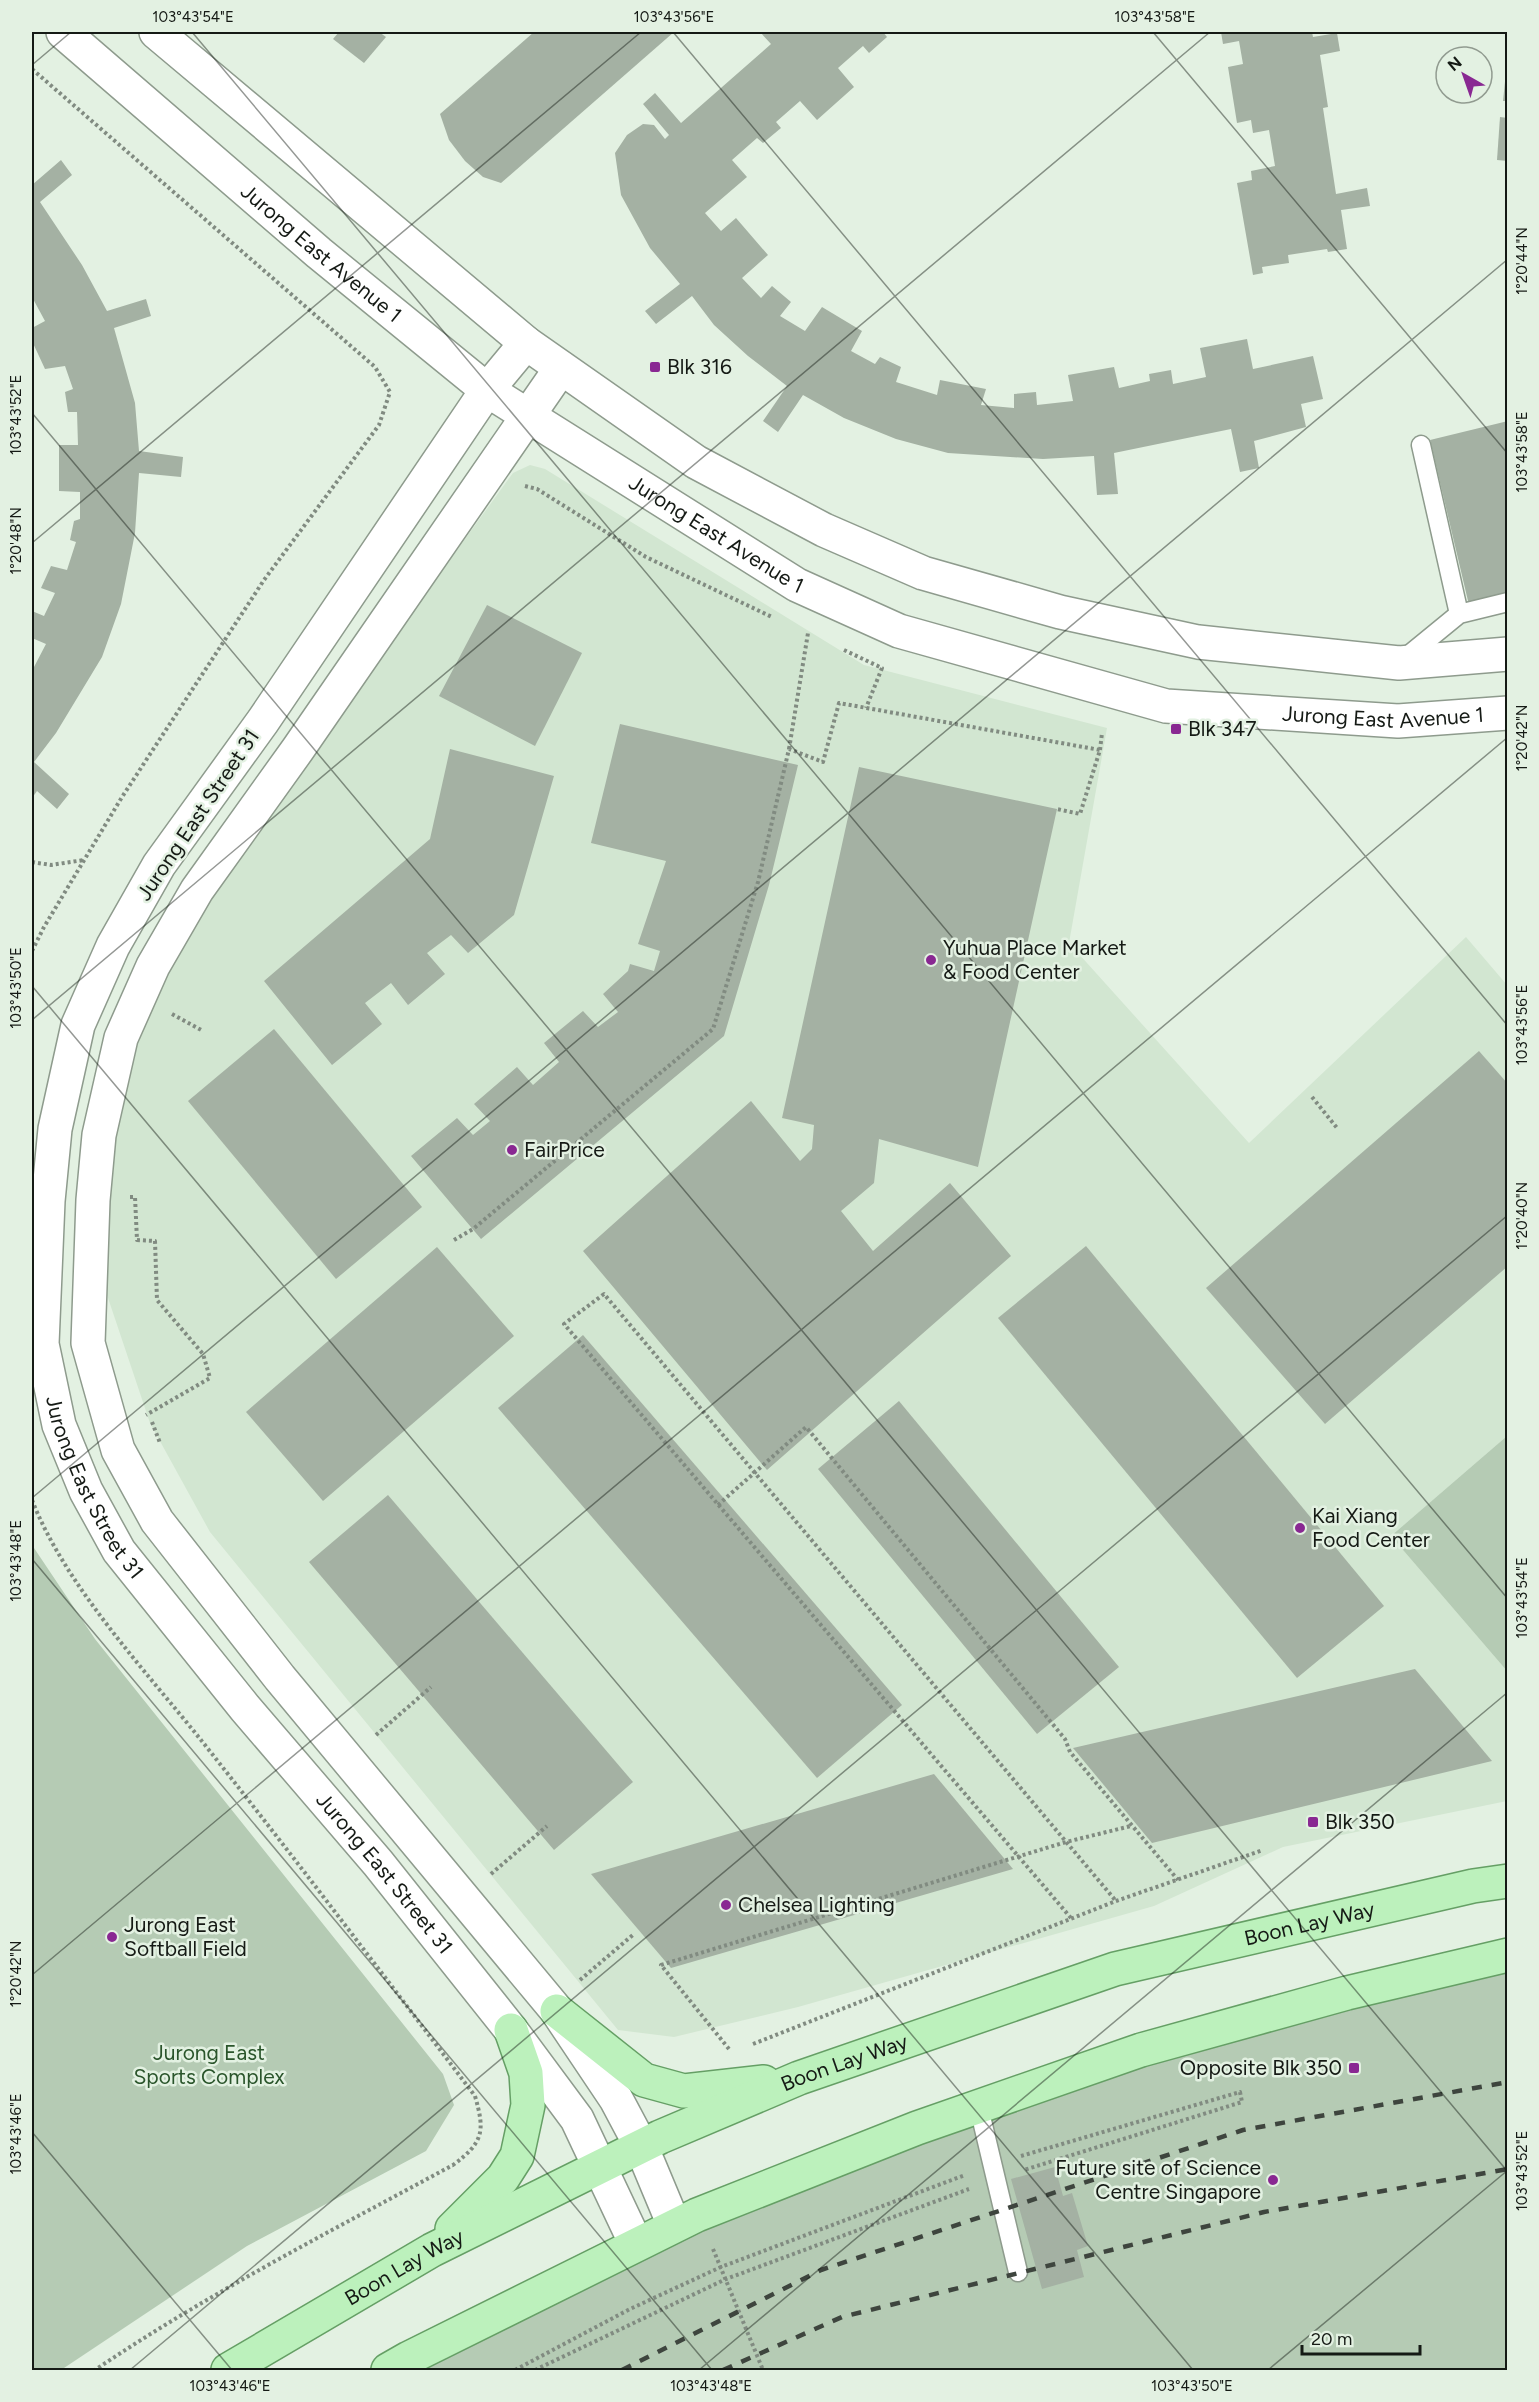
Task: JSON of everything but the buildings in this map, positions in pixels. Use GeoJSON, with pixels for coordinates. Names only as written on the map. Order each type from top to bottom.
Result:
{"type":"FeatureCollection","features":[{"type":"Feature","properties":{"kind":"main road","name":"Boon Lay Way"},"geometry":{"type":"LineString","coordinates":[[228,2370],[432,2250],[599,2165],[799,2078],[1115,1969],[1473,1886],[1508,1881]]}},
{"type":"Feature","properties":{"kind":"main road"},"geometry":{"type":"LineString","coordinates":[[388,2370],[674,2225],[917,2128],[1141,2050],[1347,1993],[1508,1955]]}},
{"type":"Feature","properties":{"kind":"main road"},"geometry":{"type":"LineString","coordinates":[[557,2012],[644,2080],[684,2091],[799,2078]]}},
{"type":"Feature","properties":{"kind":"main road"},"geometry":{"type":"LineString","coordinates":[[432,2250],[503,2178],[517,2156],[528,2105],[526,2073],[511,2031]]}},
{"type":"Feature","properties":{"kind":"street","name":"Jurong East Avenue 1"},"geometry":{"type":"LineString","coordinates":[[63,32],[319,253],[487,390],[796,585],[899,631],[1166,706],[1398,721],[1508,713]]}},
{"type":"Feature","properties":{"kind":"street"},"geometry":{"type":"LineString","coordinates":[[156,32],[526,343],[696,462],[824,530],[923,573],[1060,612],[1198,642],[1399,663],[1508,654]]}},
{"type":"Feature","properties":{"kind":"street","name":"Jurong East Street 31"},"geometry":{"type":"LineString","coordinates":[[526,343],[487,390],[269,711],[159,865],[113,946],[78,1025],[55,1129],[48,1201],[42,1344],[59,1425],[86,1491],[119,1551],[245,1708],[378,1863],[511,2031],[577,2119],[636,2244]]}},
{"type":"Feature","properties":{"kind":"street","name":"Jurong East Street 31"},"geometry":{"type":"LineString","coordinates":[[561,368],[305,739],[196,890],[153,966],[121,1038],[99,1136],[93,1200],[88,1343],[118,1450],[157,1521],[280,1678],[557,2012],[616,2099],[641,2146],[674,2225]]}},
{"type":"Feature","properties":{"kind":"lane"},"geometry":{"type":"LineString","coordinates":[[1420,445],[1459,614]]}},
{"type":"Feature","properties":{"kind":"lane"},"geometry":{"type":"LineString","coordinates":[[1399,663],[1459,614],[1508,602]]}},
{"type":"Feature","properties":{"kind":"lane"},"geometry":{"type":"LineString","coordinates":[[979,2108],[1018,2272]]}},
{"type":"Feature","properties":{"kind":"path"},"geometry":{"type":"LineString","coordinates":[[32,69],[375,367],[390,392],[380,425],[264,580],[122,797],[32,951]]}},
{"type":"Feature","properties":{"kind":"path"},"geometry":{"type":"LineString","coordinates":[[516,492],[525,485],[537,489],[646,557],[776,618]]}},
{"type":"Feature","properties":{"kind":"path"},"geometry":{"type":"LineString","coordinates":[[797,628],[819,638]]}},
{"type":"Feature","properties":{"kind":"path"},"geometry":{"type":"LineString","coordinates":[[454,1240],[473,1229],[713,1029],[758,882],[789,749],[808,633]]}},
{"type":"Feature","properties":{"kind":"path"},"geometry":{"type":"LineString","coordinates":[[840,648],[882,668],[867,708]]}},
{"type":"Feature","properties":{"kind":"path"},"geometry":{"type":"LineString","coordinates":[[789,749],[823,762],[839,703],[1100,750]]}},
{"type":"Feature","properties":{"kind":"path"},"geometry":{"type":"LineString","coordinates":[[1057,809],[1080,814],[1100,750],[1102,733]]}},
{"type":"Feature","properties":{"kind":"path"},"geometry":{"type":"LineString","coordinates":[[32,862],[51,865],[84,860]]}},
{"type":"Feature","properties":{"kind":"path"},"geometry":{"type":"LineString","coordinates":[[168,1025],[176,1006]]}},
{"type":"Feature","properties":{"kind":"path"},"geometry":{"type":"LineString","coordinates":[[178,1018],[203,1031]]}},
{"type":"Feature","properties":{"kind":"path"},"geometry":{"type":"LineString","coordinates":[[1312,1097],[1337,1128]]}},
{"type":"Feature","properties":{"kind":"path"},"geometry":{"type":"LineString","coordinates":[[121,1196],[135,1197],[137,1240],[155,1241],[156,1300],[203,1354],[210,1378],[148,1414]]}},
{"type":"Feature","properties":{"kind":"path"},"geometry":{"type":"LineString","coordinates":[[1071,1918],[564,1324],[604,1294],[1116,1901]]}},
{"type":"Feature","properties":{"kind":"path"},"geometry":{"type":"LineString","coordinates":[[145,1404],[164,1451]]}},
{"type":"Feature","properties":{"kind":"path"},"geometry":{"type":"LineString","coordinates":[[718,1505],[806,1427],[1065,1739],[1070,1752],[1178,1880]]}},
{"type":"Feature","properties":{"kind":"path"},"geometry":{"type":"LineString","coordinates":[[32,1500],[73,1577],[128,1651],[329,1904],[475,2096],[482,2118],[481,2135],[471,2152],[453,2165],[259,2270],[95,2370]]}},
{"type":"Feature","properties":{"kind":"path"},"geometry":{"type":"LineString","coordinates":[[381,1731],[431,1687]]}},
{"type":"Feature","properties":{"kind":"path"},"geometry":{"type":"LineString","coordinates":[[375,1735],[382,1744]]}},
{"type":"Feature","properties":{"kind":"path"},"geometry":{"type":"LineString","coordinates":[[490,1874],[547,1826]]}},
{"type":"Feature","properties":{"kind":"path"},"geometry":{"type":"LineString","coordinates":[[722,2055],[732,2052],[661,1965],[1066,1842],[1132,1826]]}},
{"type":"Feature","properties":{"kind":"path"},"geometry":{"type":"LineString","coordinates":[[743,2048],[1071,1918],[1263,1850]]}},
{"type":"Feature","properties":{"kind":"path"},"geometry":{"type":"LineString","coordinates":[[484,1867],[497,1883]]}},
{"type":"Feature","properties":{"kind":"path"},"geometry":{"type":"LineString","coordinates":[[580,1980],[634,1934]]}},
{"type":"Feature","properties":{"kind":"path"},"geometry":{"type":"LineString","coordinates":[[572,1971],[587,1988]]}},
{"type":"Feature","properties":{"kind":"path"},"geometry":{"type":"LineString","coordinates":[[535,2370],[726,2279],[996,2179],[1242,2102],[1240,2092]]}},
{"type":"Feature","properties":{"kind":"path"},"geometry":{"type":"LineString","coordinates":[[515,2370],[630,2309],[721,2267]]}},
{"type":"Feature","properties":{"kind":"path"},"geometry":{"type":"LineString","coordinates":[[726,2279],[763,2370]]}},
{"type":"Feature","properties":{"kind":"shaded area"},"geometry":{"type":"Polygon","coordinates":[[[530,465],[545,469],[864,665],[1107,728],[1069,943],[1249,1143],[1466,937],[1507,985],[1507,1436],[1391,1536],[1507,1671],[1507,1801],[1283,1847],[1154,1906],[798,2007],[674,2037],[618,2030],[210,1532],[150,1423],[104,1286],[111,1117],[149,988],[307,756],[513,473],[530,465]]]}},
{"type":"Feature","properties":{"kind":"green space"},"geometry":{"type":"Polygon","coordinates":[[[1507,1436],[1507,1671],[1391,1536],[1507,1436]]]}},
{"type":"Feature","properties":{"kind":"green space","name":"Jurong East Sports Complex"},"geometry":{"type":"Polygon","coordinates":[[[32,1545],[95,1639],[443,2074],[454,2105],[426,2151],[247,2246],[61,2370],[32,2370],[32,1545]]]}},
{"type":"Feature","properties":{"kind":"green space","name":"Future site of Science Centre Singapore"},"geometry":{"type":"Polygon","coordinates":[[[1507,1955],[1507,2370],[388,2370],[917,2128],[1507,1955]]]}},
{"type":"Feature","properties":{"kind":"railway"},"geometry":{"type":"LineString","coordinates":[[622,2370],[821,2270],[1243,2130],[1508,2082]]}},
{"type":"Feature","properties":{"kind":"railway"},"geometry":{"type":"LineString","coordinates":[[723,2370],[842,2317],[1264,2212],[1508,2169]]}},
{"type":"Feature","properties":{"kind":"place","name":"Blk 316"},"geometry":{"type":"Point","coordinates":[655,367]}},
{"type":"Feature","properties":{"kind":"place","name":"Blk 347"},"geometry":{"type":"Point","coordinates":[1176,729]}},
{"type":"Feature","properties":{"kind":"place","name":"Yuhua Place Market & Food Center"},"geometry":{"type":"Point","coordinates":[931,960]}},
{"type":"Feature","properties":{"kind":"place","name":"FairPrice"},"geometry":{"type":"Point","coordinates":[512,1150]}},
{"type":"Feature","properties":{"kind":"place","name":"Kai Xiang Food Center"},"geometry":{"type":"Point","coordinates":[1300,1528]}},
{"type":"Feature","properties":{"kind":"place","name":"Blk 350"},"geometry":{"type":"Point","coordinates":[1313,1822]}},
{"type":"Feature","properties":{"kind":"place","name":"Chelsea Lighting"},"geometry":{"type":"Point","coordinates":[726,1905]}},
{"type":"Feature","properties":{"kind":"place","name":"Jurong East Softball Field"},"geometry":{"type":"Point","coordinates":[112,1937]}},
{"type":"Feature","properties":{"kind":"place","name":"Opposite Blk 350"},"geometry":{"type":"Point","coordinates":[1354,2068]}},
{"type":"Feature","properties":{"kind":"place","name":"Future site of Science Centre Singapore"},"geometry":{"type":"Point","coordinates":[1273,2180]}}]}
